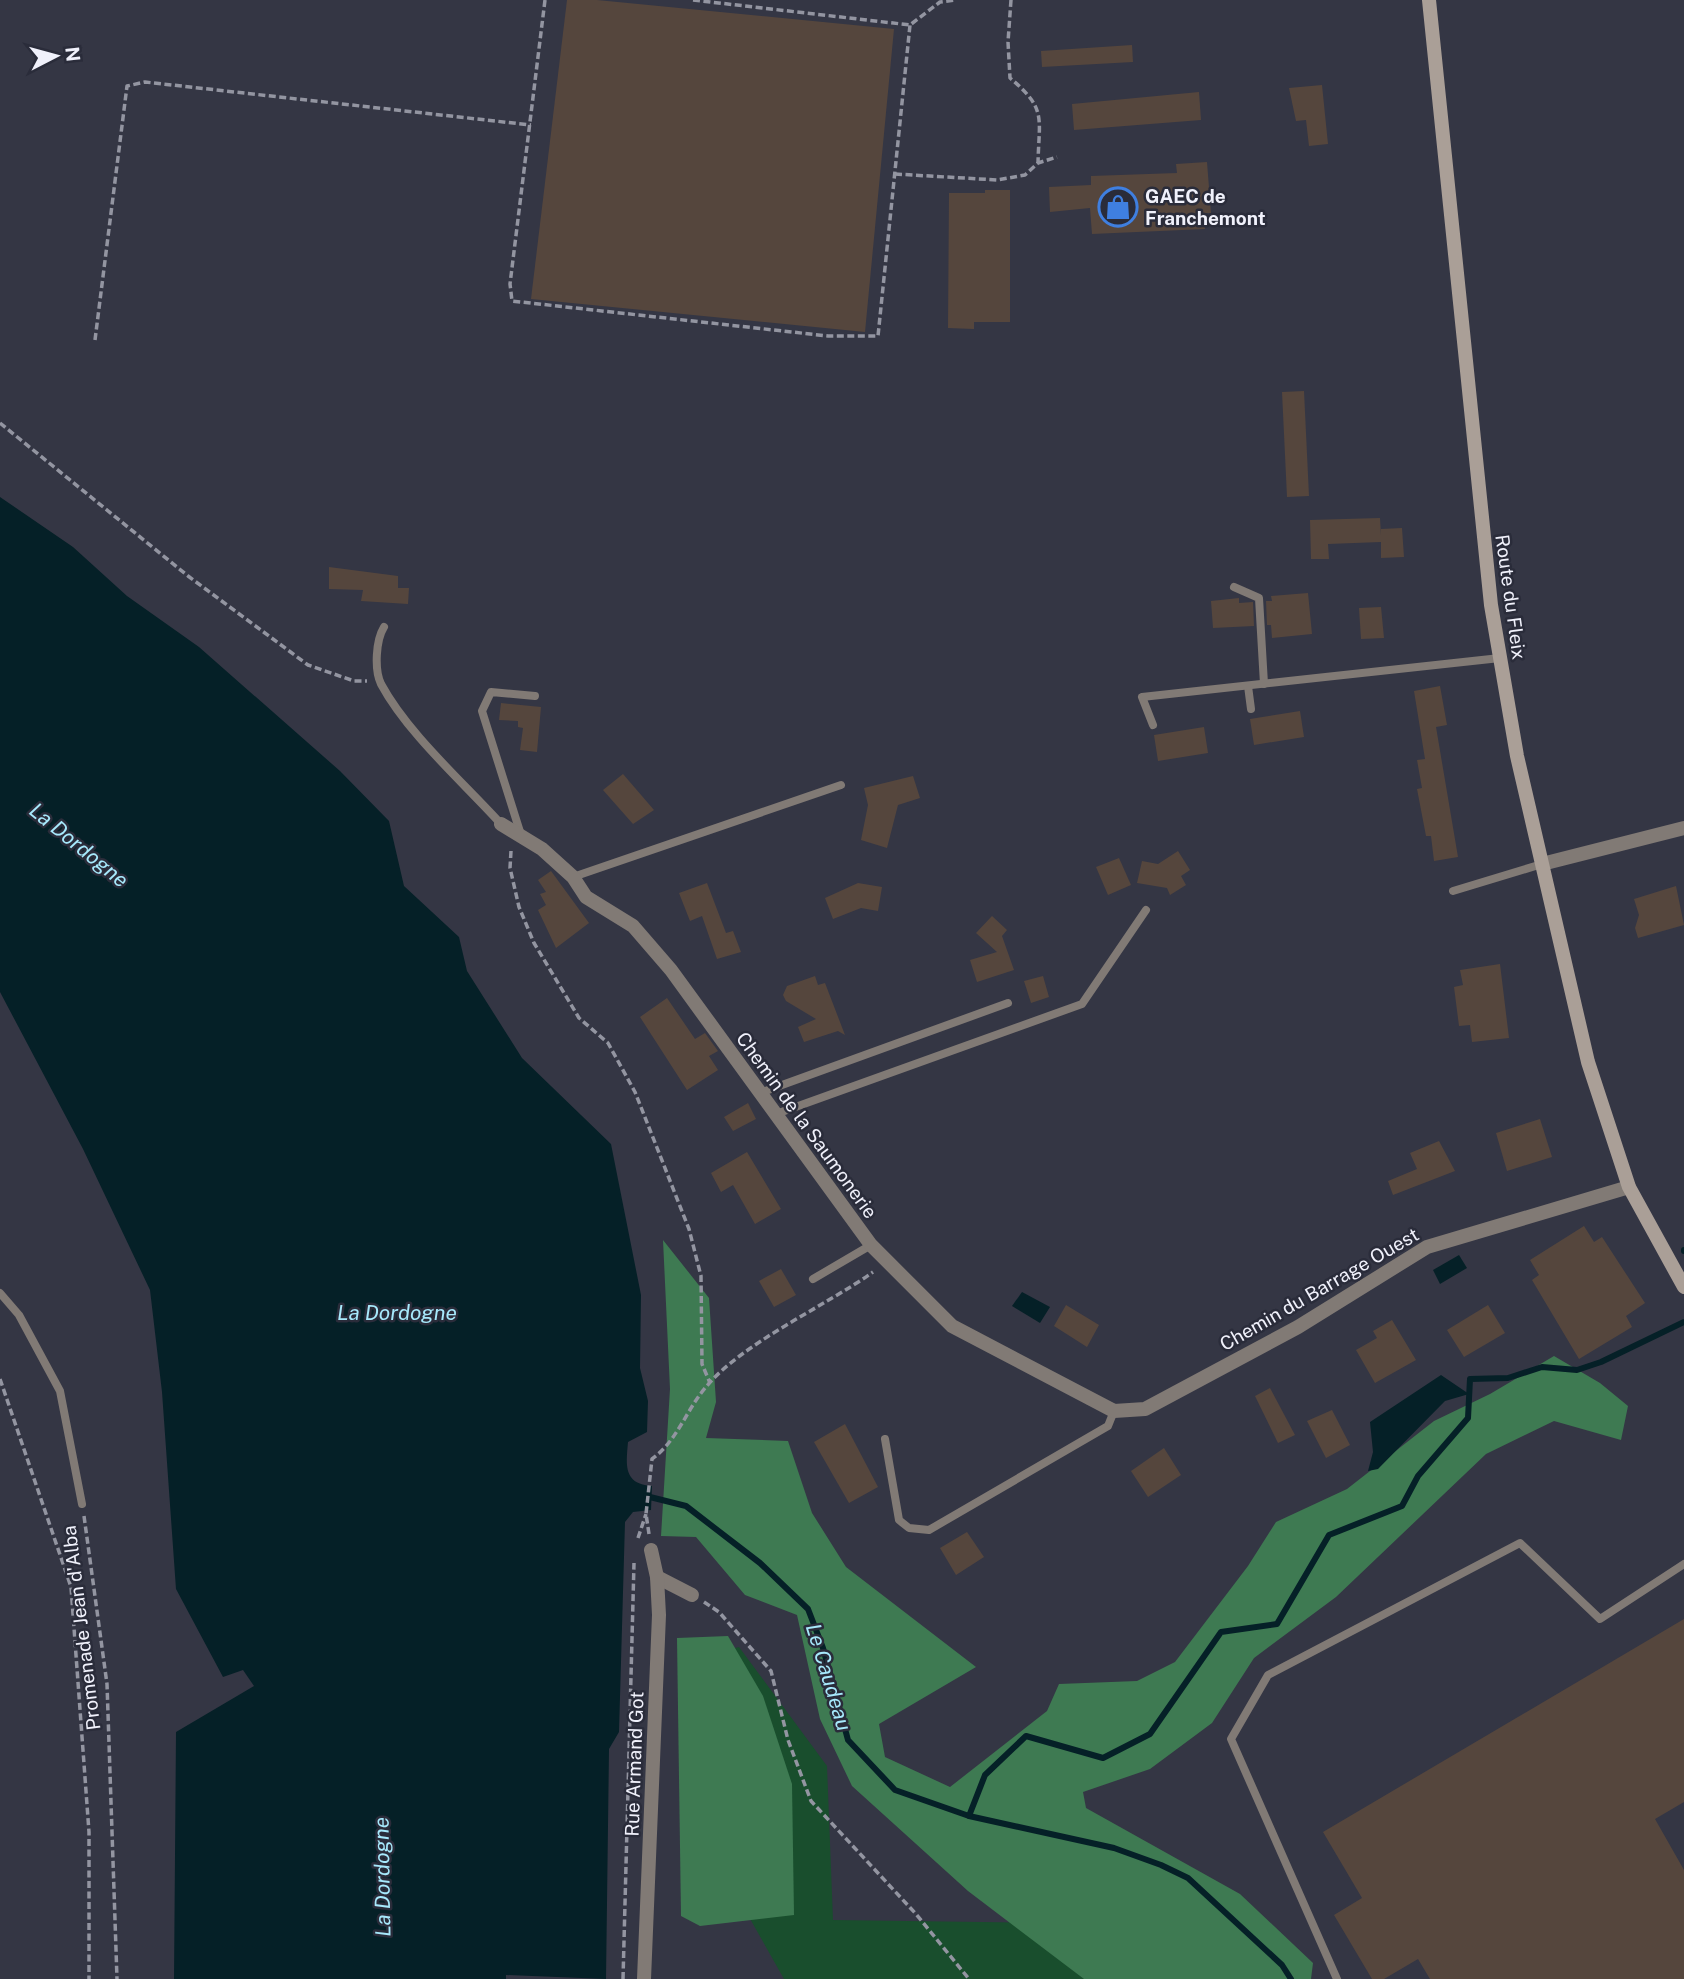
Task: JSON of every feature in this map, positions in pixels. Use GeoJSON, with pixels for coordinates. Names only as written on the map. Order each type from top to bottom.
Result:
{"type":"FeatureCollection","features":[{"type":"Feature","properties":{"kind":"main road","name":"Route du Fleix"},"geometry":{"type":"LineString","coordinates":[[1429,0],[1470,430],[1500,658],[1517,757],[1585,1050],[1629,1186],[1684,1287]]}},
{"type":"Feature","properties":{"kind":"street"},"geometry":{"type":"LineString","coordinates":[[1542,864],[1684,828]]}},
{"type":"Feature","properties":{"kind":"street","name":"Chemin de la Saumonerie"},"geometry":{"type":"LineString","coordinates":[[512,831],[542,849],[573,877],[586,897],[634,926],[671,970],[871,1245],[953,1326],[1114,1410]]}},
{"type":"Feature","properties":{"kind":"street","name":"Chemin du Barrage Ouest"},"geometry":{"type":"LineString","coordinates":[[1114,1410],[1145,1409],[1298,1327],[1427,1247],[1629,1186]]}},
{"type":"Feature","properties":{"kind":"street","name":"Rue Armand Got"},"geometry":{"type":"LineString","coordinates":[[644,1979],[658,1642],[657,1577],[651,1550]]}},
{"type":"Feature","properties":{"kind":"street"},"geometry":{"type":"LineString","coordinates":[[657,1577],[692,1595]]}},
{"type":"Feature","properties":{"kind":"lane"},"geometry":{"type":"LineString","coordinates":[[1234,587],[1259,598],[1264,684]]}},
{"type":"Feature","properties":{"kind":"lane"},"geometry":{"type":"LineString","coordinates":[[384,627],[377,639],[380,682],[412,727],[512,831]]}},
{"type":"Feature","properties":{"kind":"lane"},"geometry":{"type":"LineString","coordinates":[[1153,725],[1142,697],[1500,658]]}},
{"type":"Feature","properties":{"kind":"lane"},"geometry":{"type":"LineString","coordinates":[[1248,686],[1251,709]]}},
{"type":"Feature","properties":{"kind":"lane"},"geometry":{"type":"LineString","coordinates":[[512,831],[482,711],[491,692],[535,696]]}},
{"type":"Feature","properties":{"kind":"lane"},"geometry":{"type":"LineString","coordinates":[[573,877],[841,785]]}},
{"type":"Feature","properties":{"kind":"lane"},"geometry":{"type":"LineString","coordinates":[[1453,891],[1542,864]]}},
{"type":"Feature","properties":{"kind":"lane"},"geometry":{"type":"LineString","coordinates":[[776,1114],[1082,1004],[1146,911]]}},
{"type":"Feature","properties":{"kind":"lane"},"geometry":{"type":"LineString","coordinates":[[760,1093],[1008,1003]]}},
{"type":"Feature","properties":{"kind":"lane"},"geometry":{"type":"LineString","coordinates":[[813,1279],[871,1245]]}},
{"type":"Feature","properties":{"kind":"lane","name":"Promenade Jean d'Alba"},"geometry":{"type":"LineString","coordinates":[[0,1293],[19,1315],[60,1391],[82,1504]]}},
{"type":"Feature","properties":{"kind":"lane"},"geometry":{"type":"LineString","coordinates":[[885,1439],[898,1520],[909,1528],[929,1530],[1108,1426],[1114,1410]]}},
{"type":"Feature","properties":{"kind":"lane"},"geometry":{"type":"LineString","coordinates":[[1337,1979],[1231,1739],[1268,1675],[1520,1543],[1600,1619],[1684,1564]]}},
{"type":"Feature","properties":{"kind":"path"},"geometry":{"type":"LineString","coordinates":[[545,0],[510,284],[512,301],[828,336],[877,336],[910,25]]}},
{"type":"Feature","properties":{"kind":"path"},"geometry":{"type":"LineString","coordinates":[[693,0],[910,25],[940,2],[956,0]]}},
{"type":"Feature","properties":{"kind":"path"},"geometry":{"type":"LineString","coordinates":[[1012,0],[1008,42],[1010,78],[1031,96],[1040,111],[1038,163]]}},
{"type":"Feature","properties":{"kind":"path"},"geometry":{"type":"LineString","coordinates":[[95,340],[127,86],[145,82],[531,125]]}},
{"type":"Feature","properties":{"kind":"path"},"geometry":{"type":"LineString","coordinates":[[894,174],[997,180],[1025,174],[1038,163],[1057,157]]}},
{"type":"Feature","properties":{"kind":"path"},"geometry":{"type":"LineString","coordinates":[[0,423],[187,576],[308,665],[354,681],[380,682]]}},
{"type":"Feature","properties":{"kind":"path"},"geometry":{"type":"LineString","coordinates":[[512,831],[510,868],[519,907],[534,943],[579,1018],[608,1043],[635,1092],[689,1229],[701,1276],[702,1363],[710,1383]]}},
{"type":"Feature","properties":{"kind":"path"},"geometry":{"type":"LineString","coordinates":[[635,1546],[646,1514],[652,1459],[668,1448],[710,1383],[751,1348],[842,1293],[888,1261]]}},
{"type":"Feature","properties":{"kind":"path"},"geometry":{"type":"LineString","coordinates":[[0,1378],[71,1587],[89,1832],[89,1979]]}},
{"type":"Feature","properties":{"kind":"path","name":"Promenade Jean d'Alba"},"geometry":{"type":"LineString","coordinates":[[82,1504],[107,1684],[117,1979]]}},
{"type":"Feature","properties":{"kind":"path"},"geometry":{"type":"LineString","coordinates":[[623,1979],[635,1560]]}},
{"type":"Feature","properties":{"kind":"path"},"geometry":{"type":"LineString","coordinates":[[719,1612],[771,1671],[788,1740],[811,1801],[916,1914],[969,1979]]}},
{"type":"Feature","properties":{"kind":"green space"},"geometry":{"type":"Polygon","coordinates":[[[663,1240],[709,1298],[716,1402],[706,1438],[788,1441],[812,1513],[846,1567],[976,1667],[879,1724],[885,1757],[950,1787],[1047,1711],[1059,1684],[1137,1681],[1175,1662],[1248,1566],[1276,1522],[1347,1489],[1434,1421],[1490,1394],[1554,1356],[1600,1383],[1628,1406],[1621,1440],[1554,1421],[1486,1454],[1336,1597],[1254,1658],[1212,1723],[1150,1769],[1083,1792],[1086,1808],[1240,1894],[1313,1963],[1311,1979],[1084,1979],[968,1891],[852,1786],[820,1719],[797,1615],[745,1595],[696,1537],[661,1536],[670,1389],[663,1240]]]}},
{"type":"Feature","properties":{"kind":"green space"},"geometry":{"type":"Polygon","coordinates":[[[728,1636],[763,1696],[792,1784],[794,1915],[700,1926],[681,1916],[677,1638],[728,1636]]]}},
{"type":"Feature","properties":{"kind":"green space"},"geometry":{"type":"Polygon","coordinates":[[[739,1647],[827,1766],[833,1920],[1045,1923],[1129,1979],[784,1979],[687,1807],[679,1662],[739,1647]]]}},
{"type":"Feature","properties":{"kind":"water","name":"La Dordogne"},"geometry":{"type":"Polygon","coordinates":[[[0,497],[73,547],[127,596],[199,647],[340,771],[389,821],[404,886],[459,937],[467,971],[522,1058],[611,1144],[641,1295],[640,1368],[648,1401],[647,1432],[628,1442],[627,1466],[636,1482],[652,1486],[651,1510],[633,1512],[625,1522],[619,1732],[609,1749],[606,1979],[506,1975],[506,1979],[174,1979],[176,1732],[254,1686],[243,1670],[223,1677],[176,1589],[162,1392],[150,1290],[83,1149],[0,992],[0,497]]]}},
{"type":"Feature","properties":{"kind":"water"},"geometry":{"type":"Polygon","coordinates":[[[1459,1255],[1467,1268],[1440,1284],[1433,1270],[1459,1255]]]}},
{"type":"Feature","properties":{"kind":"water"},"geometry":{"type":"Polygon","coordinates":[[[1022,1292],[1050,1307],[1040,1323],[1012,1306],[1022,1292]]]}},
{"type":"Feature","properties":{"kind":"water"},"geometry":{"type":"Polygon","coordinates":[[[1441,1375],[1469,1394],[1445,1401],[1378,1469],[1368,1471],[1373,1452],[1370,1422],[1441,1375]]]}},
{"type":"Feature","properties":{"kind":"building"},"geometry":{"type":"Polygon","coordinates":[[[567,0],[597,0],[894,29],[865,332],[531,299],[567,0]]]}},
{"type":"Feature","properties":{"kind":"building"},"geometry":{"type":"Polygon","coordinates":[[[1132,45],[1133,62],[1042,67],[1041,51],[1132,45]]]}},
{"type":"Feature","properties":{"kind":"building"},"geometry":{"type":"Polygon","coordinates":[[[1322,85],[1328,144],[1309,146],[1306,120],[1296,121],[1289,88],[1322,85]]]}},
{"type":"Feature","properties":{"kind":"building"},"geometry":{"type":"Polygon","coordinates":[[[1199,92],[1201,120],[1074,130],[1072,104],[1199,92]]]}},
{"type":"Feature","properties":{"kind":"building"},"geometry":{"type":"Polygon","coordinates":[[[1207,162],[1211,213],[1204,213],[1205,229],[1092,234],[1090,208],[1050,212],[1049,187],[1091,185],[1091,176],[1177,173],[1176,164],[1207,162]]]}},
{"type":"Feature","properties":{"kind":"building"},"geometry":{"type":"Polygon","coordinates":[[[985,190],[1010,190],[1010,322],[974,322],[974,329],[948,328],[949,193],[985,193],[985,190]]]}},
{"type":"Feature","properties":{"kind":"building"},"geometry":{"type":"Polygon","coordinates":[[[1304,391],[1309,496],[1287,497],[1282,392],[1304,391]]]}},
{"type":"Feature","properties":{"kind":"building"},"geometry":{"type":"Polygon","coordinates":[[[1380,518],[1381,535],[1381,529],[1402,528],[1404,557],[1381,558],[1381,542],[1328,544],[1329,559],[1311,559],[1310,520],[1380,518]]]}},
{"type":"Feature","properties":{"kind":"building"},"geometry":{"type":"Polygon","coordinates":[[[329,567],[398,576],[398,588],[409,588],[408,604],[361,601],[363,590],[329,589],[329,567]]]}},
{"type":"Feature","properties":{"kind":"building"},"geometry":{"type":"Polygon","coordinates":[[[1308,593],[1312,634],[1272,638],[1271,625],[1267,625],[1266,601],[1272,601],[1271,596],[1308,593]]]}},
{"type":"Feature","properties":{"kind":"building"},"geometry":{"type":"Polygon","coordinates":[[[1239,598],[1239,603],[1253,602],[1254,626],[1213,628],[1211,601],[1239,598]]]}},
{"type":"Feature","properties":{"kind":"building"},"geometry":{"type":"Polygon","coordinates":[[[1381,607],[1384,638],[1361,639],[1359,608],[1381,607]]]}},
{"type":"Feature","properties":{"kind":"building"},"geometry":{"type":"Polygon","coordinates":[[[1440,686],[1447,725],[1436,727],[1458,857],[1434,861],[1431,836],[1426,836],[1417,789],[1422,788],[1417,760],[1425,759],[1414,691],[1440,686]]]}},
{"type":"Feature","properties":{"kind":"building"},"geometry":{"type":"Polygon","coordinates":[[[501,703],[541,707],[537,752],[520,750],[523,728],[518,727],[518,721],[499,720],[501,703]]]}},
{"type":"Feature","properties":{"kind":"building"},"geometry":{"type":"Polygon","coordinates":[[[1300,711],[1304,737],[1254,745],[1250,719],[1300,711]]]}},
{"type":"Feature","properties":{"kind":"building"},"geometry":{"type":"Polygon","coordinates":[[[1204,727],[1208,753],[1158,761],[1154,735],[1204,727]]]}},
{"type":"Feature","properties":{"kind":"building"},"geometry":{"type":"Polygon","coordinates":[[[623,774],[654,810],[633,824],[603,790],[623,774]]]}},
{"type":"Feature","properties":{"kind":"building"},"geometry":{"type":"Polygon","coordinates":[[[913,776],[920,798],[898,805],[887,848],[861,840],[868,805],[864,788],[913,776]]]}},
{"type":"Feature","properties":{"kind":"building"},"geometry":{"type":"Polygon","coordinates":[[[1178,851],[1190,870],[1181,876],[1186,885],[1170,895],[1167,888],[1137,883],[1142,861],[1158,864],[1178,851]]]}},
{"type":"Feature","properties":{"kind":"building"},"geometry":{"type":"Polygon","coordinates":[[[1119,858],[1131,885],[1108,895],[1096,867],[1119,858]]]}},
{"type":"Feature","properties":{"kind":"building"},"geometry":{"type":"Polygon","coordinates":[[[551,871],[589,923],[556,948],[538,910],[546,905],[540,894],[546,892],[538,880],[551,871]]]}},
{"type":"Feature","properties":{"kind":"building"},"geometry":{"type":"Polygon","coordinates":[[[707,883],[726,933],[733,931],[741,952],[717,959],[702,916],[690,921],[679,893],[707,883]]]}},
{"type":"Feature","properties":{"kind":"building"},"geometry":{"type":"Polygon","coordinates":[[[858,883],[882,887],[878,911],[861,908],[833,919],[825,898],[858,883]]]}},
{"type":"Feature","properties":{"kind":"building"},"geometry":{"type":"Polygon","coordinates":[[[1676,886],[1684,925],[1638,938],[1635,928],[1639,915],[1634,899],[1676,886]]]}},
{"type":"Feature","properties":{"kind":"building"},"geometry":{"type":"Polygon","coordinates":[[[992,916],[1007,930],[1002,936],[1014,970],[977,982],[970,960],[997,952],[976,933],[992,916]]]}},
{"type":"Feature","properties":{"kind":"building"},"geometry":{"type":"Polygon","coordinates":[[[1500,964],[1509,1038],[1472,1042],[1470,1025],[1459,1026],[1454,987],[1463,985],[1460,970],[1500,964]]]}},
{"type":"Feature","properties":{"kind":"building"},"geometry":{"type":"Polygon","coordinates":[[[815,976],[818,985],[825,983],[845,1035],[838,1031],[804,1042],[798,1027],[816,1019],[786,1001],[783,995],[787,986],[815,976]]]}},
{"type":"Feature","properties":{"kind":"building"},"geometry":{"type":"Polygon","coordinates":[[[1043,976],[1049,997],[1031,1003],[1024,981],[1043,976]]]}},
{"type":"Feature","properties":{"kind":"building"},"geometry":{"type":"Polygon","coordinates":[[[667,998],[695,1039],[705,1033],[718,1051],[709,1056],[718,1070],[687,1090],[640,1017],[667,998]]]}},
{"type":"Feature","properties":{"kind":"building"},"geometry":{"type":"Polygon","coordinates":[[[748,1103],[756,1119],[733,1131],[724,1117],[748,1103]]]}},
{"type":"Feature","properties":{"kind":"building"},"geometry":{"type":"Polygon","coordinates":[[[1540,1119],[1552,1157],[1507,1171],[1496,1133],[1540,1119]]]}},
{"type":"Feature","properties":{"kind":"building"},"geometry":{"type":"Polygon","coordinates":[[[1439,1141],[1455,1171],[1393,1195],[1388,1181],[1417,1169],[1410,1153],[1439,1141]]]}},
{"type":"Feature","properties":{"kind":"building"},"geometry":{"type":"Polygon","coordinates":[[[747,1152],[781,1209],[755,1224],[733,1185],[721,1192],[711,1173],[747,1152]]]}},
{"type":"Feature","properties":{"kind":"building"},"geometry":{"type":"Polygon","coordinates":[[[1584,1226],[1594,1242],[1602,1237],[1645,1303],[1626,1316],[1632,1327],[1579,1359],[1532,1280],[1539,1275],[1530,1260],[1584,1226]]]}},
{"type":"Feature","properties":{"kind":"building"},"geometry":{"type":"Polygon","coordinates":[[[781,1269],[796,1295],[774,1307],[759,1281],[781,1269]]]}},
{"type":"Feature","properties":{"kind":"building"},"geometry":{"type":"Polygon","coordinates":[[[1066,1305],[1099,1325],[1087,1347],[1054,1326],[1066,1305]]]}},
{"type":"Feature","properties":{"kind":"building"},"geometry":{"type":"Polygon","coordinates":[[[1488,1305],[1505,1333],[1464,1357],[1447,1330],[1488,1305]]]}},
{"type":"Feature","properties":{"kind":"building"},"geometry":{"type":"Polygon","coordinates":[[[1392,1320],[1416,1360],[1375,1383],[1356,1350],[1377,1338],[1373,1331],[1392,1320]]]}},
{"type":"Feature","properties":{"kind":"building"},"geometry":{"type":"Polygon","coordinates":[[[1270,1388],[1295,1435],[1278,1443],[1255,1396],[1270,1388]]]}},
{"type":"Feature","properties":{"kind":"building"},"geometry":{"type":"Polygon","coordinates":[[[1332,1410],[1350,1445],[1326,1458],[1307,1421],[1332,1410]]]}},
{"type":"Feature","properties":{"kind":"building"},"geometry":{"type":"Polygon","coordinates":[[[845,1424],[878,1487],[849,1503],[814,1442],[845,1424]]]}},
{"type":"Feature","properties":{"kind":"building"},"geometry":{"type":"Polygon","coordinates":[[[1164,1448],[1181,1475],[1148,1497],[1131,1471],[1164,1448]]]}},
{"type":"Feature","properties":{"kind":"building"},"geometry":{"type":"Polygon","coordinates":[[[967,1532],[984,1557],[956,1575],[940,1548],[967,1532]]]}},
{"type":"Feature","properties":{"kind":"building"},"geometry":{"type":"Polygon","coordinates":[[[1684,1619],[1684,1802],[1655,1819],[1684,1870],[1684,1979],[1430,1979],[1418,1959],[1384,1979],[1372,1979],[1334,1915],[1362,1898],[1323,1832],[1684,1619]]]}},
{"type":"Feature","properties":{"kind":"waterway"},"geometry":{"type":"LineString","coordinates":[[969,1816],[985,1775],[1026,1736],[1103,1758],[1150,1734],[1221,1632],[1277,1624],[1329,1535],[1402,1506],[1418,1476],[1468,1418],[1470,1379],[1508,1378],[1542,1367],[1577,1370],[1601,1362],[1684,1322]]}},
{"type":"Feature","properties":{"kind":"waterway","name":"Le Caudeau"},"geometry":{"type":"LineString","coordinates":[[646,1496],[686,1506],[760,1563],[808,1609],[823,1648],[848,1740],[895,1790],[969,1816],[1114,1848],[1161,1865],[1188,1878],[1282,1965],[1291,1979]]}},
{"type":"Feature","properties":{"kind":"place","name":"GAEC de Franchemont"},"geometry":{"type":"Point","coordinates":[1118,207]}}]}
